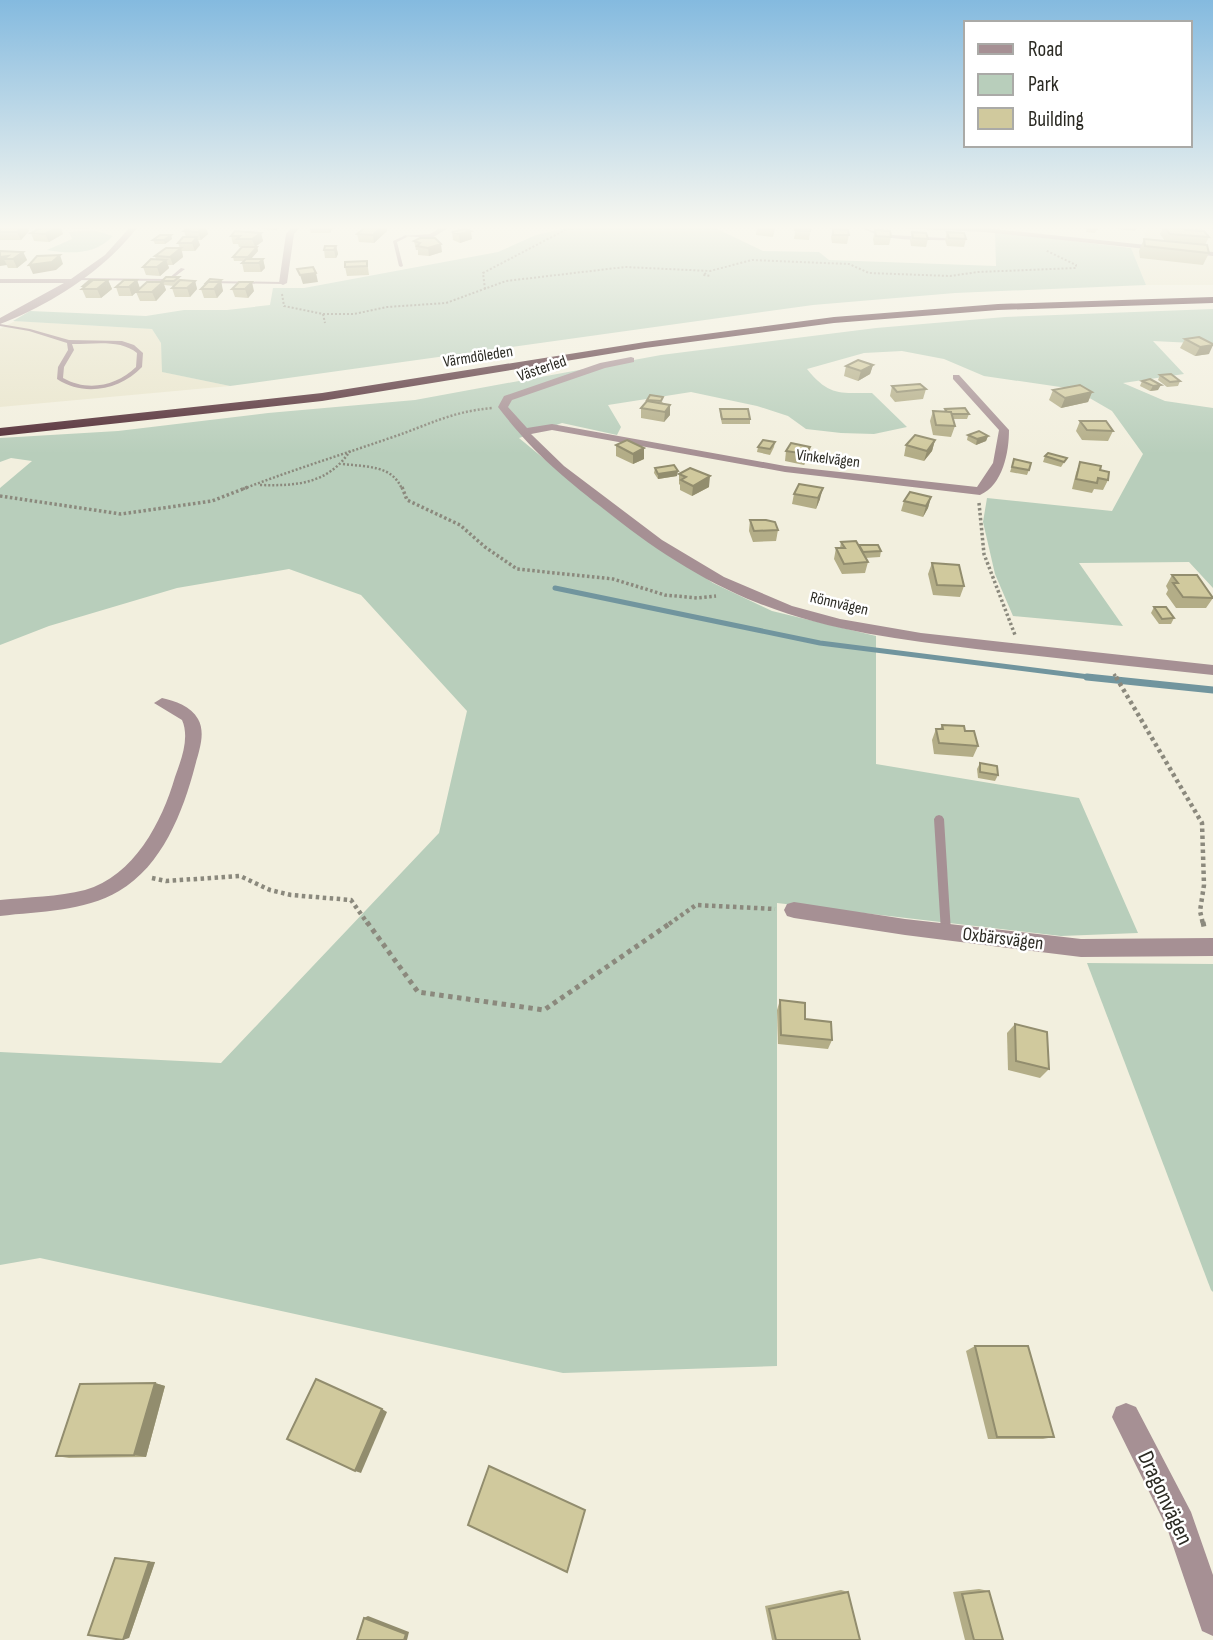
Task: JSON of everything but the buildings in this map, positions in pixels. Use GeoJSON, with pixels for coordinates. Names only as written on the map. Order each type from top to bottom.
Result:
{"type":"FeatureCollection","features":[{"type":"Feature","properties":{"kind":"highway","name":"Värmdöleden"},"geometry":{"type":"LineString","coordinates":[[0,419],[150,406],[316,386],[659,332],[805,313],[939,302]]}},
{"type":"Feature","properties":{"kind":"highway","name":"Värmdöleden"},"geometry":{"type":"LineString","coordinates":[[0,432],[322,397],[659,343],[834,320],[998,307],[1166,302]]}},
{"type":"Feature","properties":{"kind":"street"},"geometry":{"type":"LineString","coordinates":[[0,323],[37,302]]}},
{"type":"Feature","properties":{"kind":"street","name":"Västerled"},"geometry":{"type":"LineString","coordinates":[[530,431],[503,407],[505,401],[514,395],[603,365],[631,360]]}},
{"type":"Feature","properties":{"kind":"street"},"geometry":{"type":"LineString","coordinates":[[956,377],[1004,430],[999,462],[989,482],[980,491]]}},
{"type":"Feature","properties":{"kind":"street","name":"Vinkelvägen"},"geometry":{"type":"LineString","coordinates":[[530,431],[573,430],[785,469],[980,491]]}},
{"type":"Feature","properties":{"kind":"street","name":"Rönnvägen"},"geometry":{"type":"LineString","coordinates":[[530,431],[554,462],[633,526],[717,579],[745,593],[794,611],[856,626],[1021,650],[1213,670]]}},
{"type":"Feature","properties":{"kind":"street"},"geometry":{"type":"LineString","coordinates":[[0,908],[96,894],[128,873],[142,859],[164,829],[182,786],[193,742],[192,724],[187,716],[162,703]]}},
{"type":"Feature","properties":{"kind":"street","name":"Oxbärsvägen"},"geometry":{"type":"LineString","coordinates":[[794,910],[1081,948],[1213,947]]}},
{"type":"Feature","properties":{"kind":"street","name":"Dragonvägen"},"geometry":{"type":"LineString","coordinates":[[1126,1417],[1180,1523],[1213,1620]]}},
{"type":"Feature","properties":{"kind":"lane"},"geometry":{"type":"LineString","coordinates":[[0,323],[69,342],[132,346],[140,353],[139,368],[124,380],[111,385],[70,386],[60,379],[61,367],[71,350],[69,342]]}},
{"type":"Feature","properties":{"kind":"lane"},"geometry":{"type":"LineString","coordinates":[[939,819],[946,932]]}},
{"type":"Feature","properties":{"kind":"path"},"geometry":{"type":"LineString","coordinates":[[284,302],[284,306],[323,314],[354,314],[387,307],[450,302]]}},
{"type":"Feature","properties":{"kind":"path"},"geometry":{"type":"LineString","coordinates":[[323,314],[325,323]]}},
{"type":"Feature","properties":{"kind":"path"},"geometry":{"type":"LineString","coordinates":[[0,496],[121,514],[212,501],[297,468],[394,437],[432,420],[468,410],[503,407]]}},
{"type":"Feature","properties":{"kind":"path"},"geometry":{"type":"LineString","coordinates":[[258,485],[301,486],[320,481],[343,464],[351,451]]}},
{"type":"Feature","properties":{"kind":"path"},"geometry":{"type":"LineString","coordinates":[[343,464],[386,470],[397,476],[407,500],[460,524],[485,547],[517,569],[613,579],[665,595],[697,598],[745,593]]}},
{"type":"Feature","properties":{"kind":"path"},"geometry":{"type":"LineString","coordinates":[[980,491],[978,521],[990,577],[1021,650]]}},
{"type":"Feature","properties":{"kind":"path"},"geometry":{"type":"LineString","coordinates":[[1104,659],[1144,721],[1202,823],[1204,885],[1200,911],[1206,937],[1213,947]]}},
{"type":"Feature","properties":{"kind":"path"},"geometry":{"type":"LineString","coordinates":[[128,873],[166,881],[240,876],[280,892],[351,900],[418,992],[544,1010],[695,905],[794,910]]}},
{"type":"Feature","properties":{"kind":"shaded area"},"geometry":{"type":"Polygon","coordinates":[[[15,321],[152,329],[161,343],[163,372],[230,386],[0,407],[0,329],[15,321]]]}},
{"type":"Feature","properties":{"kind":"green space"},"geometry":{"type":"Polygon","coordinates":[[[271,302],[854,302],[230,386],[162,372],[161,343],[152,329],[13,321],[30,311],[146,316],[184,310],[227,310],[270,305],[271,302]]]}},
{"type":"Feature","properties":{"kind":"green space"},"geometry":{"type":"Polygon","coordinates":[[[1213,309],[1213,344],[1153,341],[1184,374],[1123,383],[1165,401],[1213,408],[1213,588],[1189,562],[1079,563],[1123,626],[1013,616],[995,574],[983,522],[987,498],[1112,511],[1143,454],[1112,411],[1074,389],[984,376],[944,359],[902,351],[864,353],[807,369],[822,384],[835,391],[872,393],[907,427],[874,434],[806,429],[788,416],[757,406],[691,392],[608,405],[621,427],[617,435],[562,423],[519,438],[612,515],[713,583],[772,611],[876,636],[876,764],[1079,798],[1138,933],[1061,936],[777,903],[777,1366],[563,1373],[40,1258],[0,1265],[0,1052],[221,1063],[439,833],[467,711],[361,595],[289,569],[177,588],[49,626],[0,645],[0,488],[32,461],[11,458],[0,462],[0,438],[118,431],[268,413],[415,400],[661,355],[876,328],[1005,317],[1213,309]]]}},
{"type":"Feature","properties":{"kind":"green space"},"geometry":{"type":"Polygon","coordinates":[[[1087,963],[1213,964],[1213,1292],[1211,1290],[1087,963]]]}},
{"type":"Feature","properties":{"kind":"waterway"},"geometry":{"type":"LineString","coordinates":[[555,588],[820,643],[1099,678]]}},
{"type":"Feature","properties":{"kind":"waterway"},"geometry":{"type":"LineString","coordinates":[[1087,677],[1099,678]]}},
{"type":"Feature","properties":{"kind":"waterway"},"geometry":{"type":"LineString","coordinates":[[1099,678],[1213,690]]}},
{"type":"Feature","properties":{"kind":"waterway"},"geometry":{"type":"LineString","coordinates":[[1099,678],[1105,679]]}}]}
